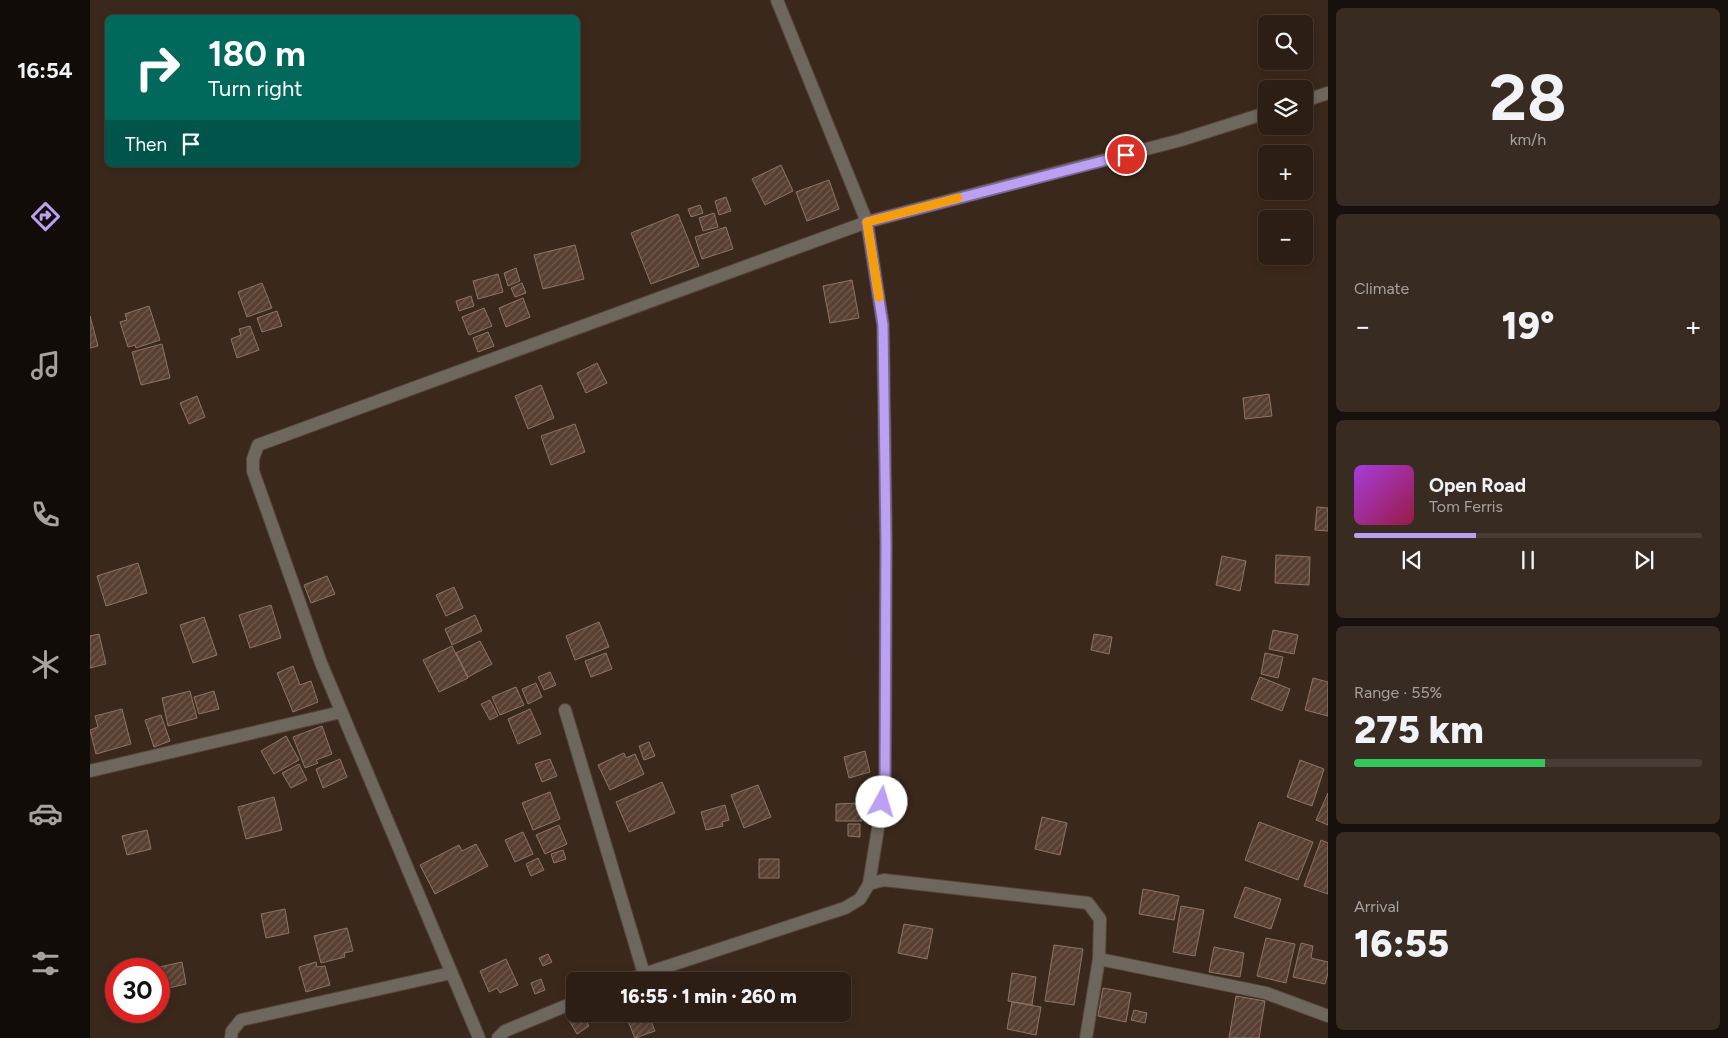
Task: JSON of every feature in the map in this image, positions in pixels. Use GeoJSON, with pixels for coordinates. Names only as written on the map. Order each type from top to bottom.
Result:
{"type":"FeatureCollection","features":[{"type":"Feature","properties":{"kind":"street"},"geometry":{"type":"LineString","coordinates":[[650,972],[845,908],[860,898],[869,884],[885,785],[886,543],[883,325],[867,222],[777,0]]}},
{"type":"Feature","properties":{"kind":"street"},"geometry":{"type":"LineString","coordinates":[[1313,98],[1328,93]]}},
{"type":"Feature","properties":{"kind":"street"},"geometry":{"type":"LineString","coordinates":[[479,1038],[321,663],[253,471],[253,459],[258,445],[867,222],[1181,140],[1258,116]]}},
{"type":"Feature","properties":{"kind":"street"},"geometry":{"type":"LineString","coordinates":[[565,710],[643,972]]}},
{"type":"Feature","properties":{"kind":"street"},"geometry":{"type":"LineString","coordinates":[[90,771],[342,712]]}},
{"type":"Feature","properties":{"kind":"street"},"geometry":{"type":"LineString","coordinates":[[869,884],[884,880],[1088,903],[1100,919],[1099,959],[1086,1038]]}},
{"type":"Feature","properties":{"kind":"street"},"geometry":{"type":"LineString","coordinates":[[1099,959],[1266,993],[1328,1016]]}},
{"type":"Feature","properties":{"kind":"street"},"geometry":{"type":"LineString","coordinates":[[231,1038],[232,1031],[241,1020],[451,973]]}},
{"type":"Feature","properties":{"kind":"street"},"geometry":{"type":"LineString","coordinates":[[498,1038],[505,1031],[566,1006]]}},
{"type":"Feature","properties":{"kind":"building"},"geometry":{"type":"Polygon","coordinates":[[[781,165],[793,191],[765,205],[752,179],[781,165]]]}},
{"type":"Feature","properties":{"kind":"building"},"geometry":{"type":"Polygon","coordinates":[[[829,180],[839,209],[807,221],[796,192],[829,180]]]}},
{"type":"Feature","properties":{"kind":"building"},"geometry":{"type":"Polygon","coordinates":[[[726,197],[731,211],[719,215],[715,201],[726,197]]]}},
{"type":"Feature","properties":{"kind":"building"},"geometry":{"type":"Polygon","coordinates":[[[700,205],[703,213],[691,217],[688,209],[700,205]]]}},
{"type":"Feature","properties":{"kind":"building"},"geometry":{"type":"Polygon","coordinates":[[[714,213],[718,227],[703,231],[699,218],[714,213]]]}},
{"type":"Feature","properties":{"kind":"building"},"geometry":{"type":"Polygon","coordinates":[[[678,214],[699,266],[651,284],[631,233],[678,214]]]}},
{"type":"Feature","properties":{"kind":"building"},"geometry":{"type":"Polygon","coordinates":[[[726,227],[733,249],[702,259],[695,237],[726,227]]]}},
{"type":"Feature","properties":{"kind":"building"},"geometry":{"type":"Polygon","coordinates":[[[575,245],[584,279],[543,289],[534,255],[575,245]]]}},
{"type":"Feature","properties":{"kind":"building"},"geometry":{"type":"Polygon","coordinates":[[[516,268],[520,281],[508,286],[504,273],[516,268]]]}},
{"type":"Feature","properties":{"kind":"building"},"geometry":{"type":"Polygon","coordinates":[[[498,274],[503,292],[478,299],[473,281],[498,274]]]}},
{"type":"Feature","properties":{"kind":"building"},"geometry":{"type":"Polygon","coordinates":[[[852,280],[859,318],[830,323],[823,286],[852,280]]]}},
{"type":"Feature","properties":{"kind":"building"},"geometry":{"type":"Polygon","coordinates":[[[262,283],[272,308],[247,317],[238,292],[262,283]]]}},
{"type":"Feature","properties":{"kind":"building"},"geometry":{"type":"Polygon","coordinates":[[[522,283],[526,293],[515,297],[511,288],[522,283]]]}},
{"type":"Feature","properties":{"kind":"building"},"geometry":{"type":"Polygon","coordinates":[[[471,296],[474,306],[459,311],[456,301],[471,296]]]}},
{"type":"Feature","properties":{"kind":"building"},"geometry":{"type":"Polygon","coordinates":[[[523,298],[530,317],[506,327],[499,308],[523,298]]]}},
{"type":"Feature","properties":{"kind":"building"},"geometry":{"type":"Polygon","coordinates":[[[149,306],[160,340],[136,348],[135,345],[128,347],[120,322],[127,320],[125,314],[149,306]]]}},
{"type":"Feature","properties":{"kind":"building"},"geometry":{"type":"Polygon","coordinates":[[[484,308],[492,326],[469,335],[462,317],[484,308]]]}},
{"type":"Feature","properties":{"kind":"building"},"geometry":{"type":"Polygon","coordinates":[[[277,311],[282,326],[262,332],[257,318],[277,311]]]}},
{"type":"Feature","properties":{"kind":"building"},"geometry":{"type":"Polygon","coordinates":[[[90,316],[98,346],[90,348],[90,316]]]}},
{"type":"Feature","properties":{"kind":"building"},"geometry":{"type":"Polygon","coordinates":[[[250,326],[259,350],[237,358],[231,339],[241,335],[239,329],[250,326]]]}},
{"type":"Feature","properties":{"kind":"building"},"geometry":{"type":"Polygon","coordinates":[[[488,332],[494,346],[478,352],[473,338],[488,332]]]}},
{"type":"Feature","properties":{"kind":"building"},"geometry":{"type":"Polygon","coordinates":[[[162,344],[170,378],[141,385],[132,352],[162,344]]]}},
{"type":"Feature","properties":{"kind":"building"},"geometry":{"type":"Polygon","coordinates":[[[597,363],[607,383],[586,393],[577,373],[597,363]]]}},
{"type":"Feature","properties":{"kind":"building"},"geometry":{"type":"Polygon","coordinates":[[[541,385],[554,418],[528,429],[515,396],[541,385]]]}},
{"type":"Feature","properties":{"kind":"building"},"geometry":{"type":"Polygon","coordinates":[[[1269,394],[1272,416],[1245,419],[1243,398],[1269,394]]]}},
{"type":"Feature","properties":{"kind":"building"},"geometry":{"type":"Polygon","coordinates":[[[197,396],[205,417],[189,424],[180,403],[197,396]]]}},
{"type":"Feature","properties":{"kind":"building"},"geometry":{"type":"Polygon","coordinates":[[[575,424],[585,452],[551,465],[541,436],[575,424]]]}},
{"type":"Feature","properties":{"kind":"building"},"geometry":{"type":"Polygon","coordinates":[[[1317,507],[1328,508],[1328,531],[1315,530],[1317,507]]]}},
{"type":"Feature","properties":{"kind":"building"},"geometry":{"type":"Polygon","coordinates":[[[1276,555],[1310,557],[1309,585],[1275,583],[1276,555]]]}},
{"type":"Feature","properties":{"kind":"building"},"geometry":{"type":"Polygon","coordinates":[[[1222,556],[1246,561],[1240,591],[1216,585],[1222,556]]]}},
{"type":"Feature","properties":{"kind":"building"},"geometry":{"type":"Polygon","coordinates":[[[138,563],[147,593],[106,606],[97,576],[138,563]]]}},
{"type":"Feature","properties":{"kind":"building"},"geometry":{"type":"Polygon","coordinates":[[[327,576],[335,594],[311,603],[304,585],[327,576]]]}},
{"type":"Feature","properties":{"kind":"building"},"geometry":{"type":"Polygon","coordinates":[[[454,587],[463,608],[446,616],[436,595],[454,587]]]}},
{"type":"Feature","properties":{"kind":"building"},"geometry":{"type":"Polygon","coordinates":[[[271,605],[281,638],[250,648],[239,615],[271,605]]]}},
{"type":"Feature","properties":{"kind":"building"},"geometry":{"type":"Polygon","coordinates":[[[475,615],[482,631],[452,645],[445,629],[475,615]]]}},
{"type":"Feature","properties":{"kind":"building"},"geometry":{"type":"Polygon","coordinates":[[[204,617],[217,655],[193,663],[180,625],[204,617]]]}},
{"type":"Feature","properties":{"kind":"building"},"geometry":{"type":"Polygon","coordinates":[[[599,622],[609,647],[575,660],[566,636],[599,622]]]}},
{"type":"Feature","properties":{"kind":"building"},"geometry":{"type":"Polygon","coordinates":[[[1273,630],[1298,635],[1294,654],[1269,649],[1273,630]]]}},
{"type":"Feature","properties":{"kind":"building"},"geometry":{"type":"Polygon","coordinates":[[[99,634],[106,664],[90,668],[90,636],[99,634]]]}},
{"type":"Feature","properties":{"kind":"building"},"geometry":{"type":"Polygon","coordinates":[[[1094,634],[1112,637],[1109,654],[1091,650],[1094,634]]]}},
{"type":"Feature","properties":{"kind":"building"},"geometry":{"type":"Polygon","coordinates":[[[480,641],[492,664],[468,677],[456,653],[480,641]]]}},
{"type":"Feature","properties":{"kind":"building"},"geometry":{"type":"Polygon","coordinates":[[[452,646],[468,678],[439,692],[423,660],[452,646]]]}},
{"type":"Feature","properties":{"kind":"building"},"geometry":{"type":"Polygon","coordinates":[[[606,653],[612,669],[591,677],[585,661],[606,653]]]}},
{"type":"Feature","properties":{"kind":"building"},"geometry":{"type":"Polygon","coordinates":[[[1265,653],[1283,657],[1278,678],[1261,674],[1265,653]]]}},
{"type":"Feature","properties":{"kind":"building"},"geometry":{"type":"Polygon","coordinates":[[[293,666],[300,685],[311,681],[318,702],[293,712],[277,673],[293,666]]]}},
{"type":"Feature","properties":{"kind":"building"},"geometry":{"type":"Polygon","coordinates":[[[550,672],[556,685],[544,690],[538,677],[550,672]]]}},
{"type":"Feature","properties":{"kind":"building"},"geometry":{"type":"Polygon","coordinates":[[[1260,677],[1290,689],[1282,711],[1251,699],[1260,677]]]}},
{"type":"Feature","properties":{"kind":"building"},"geometry":{"type":"Polygon","coordinates":[[[1313,678],[1328,682],[1328,716],[1305,710],[1313,678]]]}},
{"type":"Feature","properties":{"kind":"building"},"geometry":{"type":"Polygon","coordinates":[[[536,683],[542,697],[528,704],[522,689],[536,683]]]}},
{"type":"Feature","properties":{"kind":"building"},"geometry":{"type":"Polygon","coordinates":[[[516,687],[524,705],[500,715],[492,697],[516,687]]]}},
{"type":"Feature","properties":{"kind":"building"},"geometry":{"type":"Polygon","coordinates":[[[190,691],[197,718],[168,726],[162,698],[190,691]]]}},
{"type":"Feature","properties":{"kind":"building"},"geometry":{"type":"Polygon","coordinates":[[[214,691],[219,709],[199,714],[194,697],[214,691]]]}},
{"type":"Feature","properties":{"kind":"building"},"geometry":{"type":"Polygon","coordinates":[[[490,700],[498,716],[490,720],[481,704],[490,700]]]}},
{"type":"Feature","properties":{"kind":"building"},"geometry":{"type":"Polygon","coordinates":[[[122,709],[131,744],[96,754],[90,730],[98,727],[95,716],[122,709]]]}},
{"type":"Feature","properties":{"kind":"building"},"geometry":{"type":"Polygon","coordinates":[[[530,709],[541,734],[518,744],[508,719],[530,709]]]}},
{"type":"Feature","properties":{"kind":"building"},"geometry":{"type":"Polygon","coordinates":[[[161,715],[170,741],[154,747],[145,720],[161,715]]]}},
{"type":"Feature","properties":{"kind":"building"},"geometry":{"type":"Polygon","coordinates":[[[322,726],[332,754],[316,760],[318,763],[305,768],[293,737],[322,726]]]}},
{"type":"Feature","properties":{"kind":"building"},"geometry":{"type":"Polygon","coordinates":[[[286,736],[299,760],[274,774],[261,751],[286,736]]]}},
{"type":"Feature","properties":{"kind":"building"},"geometry":{"type":"Polygon","coordinates":[[[649,742],[655,756],[644,760],[639,746],[649,742]]]}},
{"type":"Feature","properties":{"kind":"building"},"geometry":{"type":"Polygon","coordinates":[[[865,751],[870,772],[849,778],[844,757],[865,751]]]}},
{"type":"Feature","properties":{"kind":"building"},"geometry":{"type":"Polygon","coordinates":[[[624,753],[626,758],[635,754],[644,774],[610,790],[598,765],[624,753]]]}},
{"type":"Feature","properties":{"kind":"building"},"geometry":{"type":"Polygon","coordinates":[[[340,759],[347,777],[323,788],[316,769],[340,759]]]}},
{"type":"Feature","properties":{"kind":"building"},"geometry":{"type":"Polygon","coordinates":[[[550,759],[557,776],[542,782],[535,764],[550,759]]]}},
{"type":"Feature","properties":{"kind":"building"},"geometry":{"type":"Polygon","coordinates":[[[1300,760],[1324,769],[1312,806],[1287,797],[1300,760]]]}},
{"type":"Feature","properties":{"kind":"building"},"geometry":{"type":"Polygon","coordinates":[[[299,764],[307,780],[291,788],[282,773],[299,764]]]}},
{"type":"Feature","properties":{"kind":"building"},"geometry":{"type":"Polygon","coordinates":[[[662,782],[675,813],[629,832],[616,802],[662,782]]]}},
{"type":"Feature","properties":{"kind":"building"},"geometry":{"type":"Polygon","coordinates":[[[758,785],[771,817],[744,828],[731,795],[758,785]]]}},
{"type":"Feature","properties":{"kind":"building"},"geometry":{"type":"Polygon","coordinates":[[[550,792],[560,819],[533,830],[522,803],[550,792]]]}},
{"type":"Feature","properties":{"kind":"building"},"geometry":{"type":"Polygon","coordinates":[[[1328,793],[1328,825],[1316,820],[1328,793]]]}},
{"type":"Feature","properties":{"kind":"building"},"geometry":{"type":"Polygon","coordinates":[[[274,797],[282,830],[246,839],[238,807],[274,797]]]}},
{"type":"Feature","properties":{"kind":"building"},"geometry":{"type":"Polygon","coordinates":[[[862,803],[862,821],[836,821],[836,804],[862,803]]]}},
{"type":"Feature","properties":{"kind":"building"},"geometry":{"type":"Polygon","coordinates":[[[725,805],[729,820],[722,822],[723,826],[706,830],[701,812],[725,805]]]}},
{"type":"Feature","properties":{"kind":"building"},"geometry":{"type":"Polygon","coordinates":[[[1042,817],[1067,823],[1060,855],[1035,849],[1042,817]]]}},
{"type":"Feature","properties":{"kind":"building"},"geometry":{"type":"Polygon","coordinates":[[[1259,822],[1313,842],[1298,880],[1245,860],[1259,822]]]}},
{"type":"Feature","properties":{"kind":"building"},"geometry":{"type":"Polygon","coordinates":[[[848,824],[860,824],[860,837],[848,836],[848,824]]]}},
{"type":"Feature","properties":{"kind":"building"},"geometry":{"type":"Polygon","coordinates":[[[559,825],[567,844],[545,854],[536,835],[559,825]]]}},
{"type":"Feature","properties":{"kind":"building"},"geometry":{"type":"Polygon","coordinates":[[[147,830],[151,849],[127,855],[122,836],[147,830]]]}},
{"type":"Feature","properties":{"kind":"building"},"geometry":{"type":"Polygon","coordinates":[[[523,832],[533,854],[515,862],[505,840],[523,832]]]}},
{"type":"Feature","properties":{"kind":"building"},"geometry":{"type":"Polygon","coordinates":[[[1321,840],[1328,843],[1328,894],[1304,886],[1321,840]]]}},
{"type":"Feature","properties":{"kind":"building"},"geometry":{"type":"Polygon","coordinates":[[[476,844],[488,866],[435,894],[420,865],[459,845],[462,851],[476,844]]]}},
{"type":"Feature","properties":{"kind":"building"},"geometry":{"type":"Polygon","coordinates":[[[563,850],[566,859],[554,863],[551,854],[563,850]]]}},
{"type":"Feature","properties":{"kind":"building"},"geometry":{"type":"Polygon","coordinates":[[[538,858],[544,870],[531,876],[526,864],[538,858]]]}},
{"type":"Feature","properties":{"kind":"building"},"geometry":{"type":"Polygon","coordinates":[[[759,859],[779,859],[779,878],[759,878],[759,859]]]}},
{"type":"Feature","properties":{"kind":"building"},"geometry":{"type":"Polygon","coordinates":[[[1245,887],[1281,899],[1271,929],[1234,917],[1245,887]]]}},
{"type":"Feature","properties":{"kind":"building"},"geometry":{"type":"Polygon","coordinates":[[[1143,889],[1179,896],[1174,920],[1139,914],[1143,889]]]}},
{"type":"Feature","properties":{"kind":"building"},"geometry":{"type":"Polygon","coordinates":[[[1181,906],[1204,910],[1195,956],[1173,952],[1181,906]]]}},
{"type":"Feature","properties":{"kind":"building"},"geometry":{"type":"Polygon","coordinates":[[[285,909],[289,933],[266,938],[261,914],[285,909]]]}},
{"type":"Feature","properties":{"kind":"building"},"geometry":{"type":"Polygon","coordinates":[[[904,924],[933,929],[927,959],[898,953],[904,924]]]}},
{"type":"Feature","properties":{"kind":"building"},"geometry":{"type":"Polygon","coordinates":[[[347,928],[353,951],[344,953],[345,957],[321,963],[314,936],[347,928]]]}},
{"type":"Feature","properties":{"kind":"building"},"geometry":{"type":"Polygon","coordinates":[[[1266,938],[1295,944],[1286,983],[1257,976],[1266,938]]]}},
{"type":"Feature","properties":{"kind":"building"},"geometry":{"type":"Polygon","coordinates":[[[1301,943],[1313,946],[1311,958],[1328,962],[1325,984],[1293,977],[1301,943]]]}},
{"type":"Feature","properties":{"kind":"building"},"geometry":{"type":"Polygon","coordinates":[[[1054,945],[1083,949],[1074,1005],[1045,1001],[1054,945]]]}},
{"type":"Feature","properties":{"kind":"building"},"geometry":{"type":"Polygon","coordinates":[[[1214,947],[1244,953],[1240,977],[1209,972],[1214,947]]]}},
{"type":"Feature","properties":{"kind":"building"},"geometry":{"type":"Polygon","coordinates":[[[548,954],[552,962],[543,966],[539,958],[548,954]]]}},
{"type":"Feature","properties":{"kind":"building"},"geometry":{"type":"Polygon","coordinates":[[[506,959],[518,985],[500,993],[497,988],[489,992],[480,971],[506,959]]]}},
{"type":"Feature","properties":{"kind":"building"},"geometry":{"type":"Polygon","coordinates":[[[182,962],[186,984],[170,988],[170,965],[182,962]]]}},
{"type":"Feature","properties":{"kind":"building"},"geometry":{"type":"Polygon","coordinates":[[[316,962],[317,967],[325,966],[330,985],[306,992],[299,967],[316,962]]]}},
{"type":"Feature","properties":{"kind":"building"},"geometry":{"type":"Polygon","coordinates":[[[1012,973],[1036,977],[1032,1005],[1008,1001],[1012,973]]]}},
{"type":"Feature","properties":{"kind":"building"},"geometry":{"type":"Polygon","coordinates":[[[541,979],[545,990],[535,994],[531,983],[541,979]]]}},
{"type":"Feature","properties":{"kind":"building"},"geometry":{"type":"Polygon","coordinates":[[[1103,988],[1131,993],[1126,1022],[1098,1016],[1103,988]]]}},
{"type":"Feature","properties":{"kind":"building"},"geometry":{"type":"Polygon","coordinates":[[[1236,996],[1265,1001],[1259,1038],[1229,1038],[1236,996]]]}},
{"type":"Feature","properties":{"kind":"building"},"geometry":{"type":"Polygon","coordinates":[[[1012,1002],[1041,1007],[1036,1035],[1007,1029],[1012,1002]]]}},
{"type":"Feature","properties":{"kind":"building"},"geometry":{"type":"Polygon","coordinates":[[[1134,1010],[1147,1013],[1145,1023],[1131,1020],[1134,1010]]]}},
{"type":"Feature","properties":{"kind":"building"},"geometry":{"type":"Polygon","coordinates":[[[570,1022],[587,1022],[589,1026],[577,1034],[570,1022]]]}},
{"type":"Feature","properties":{"kind":"building"},"geometry":{"type":"Polygon","coordinates":[[[628,1022],[651,1022],[655,1031],[635,1038],[628,1022]]]}},
{"type":"Feature","properties":{"kind":"slow traffic"},"geometry":{"type":"LineString","coordinates":[[879,297],[867,222],[958,198]]}},
{"type":"Feature","properties":{"kind":"route"},"geometry":{"type":"LineString","coordinates":[[882,802],[885,785],[886,543],[883,325],[867,222],[1126,155]]}}]}
